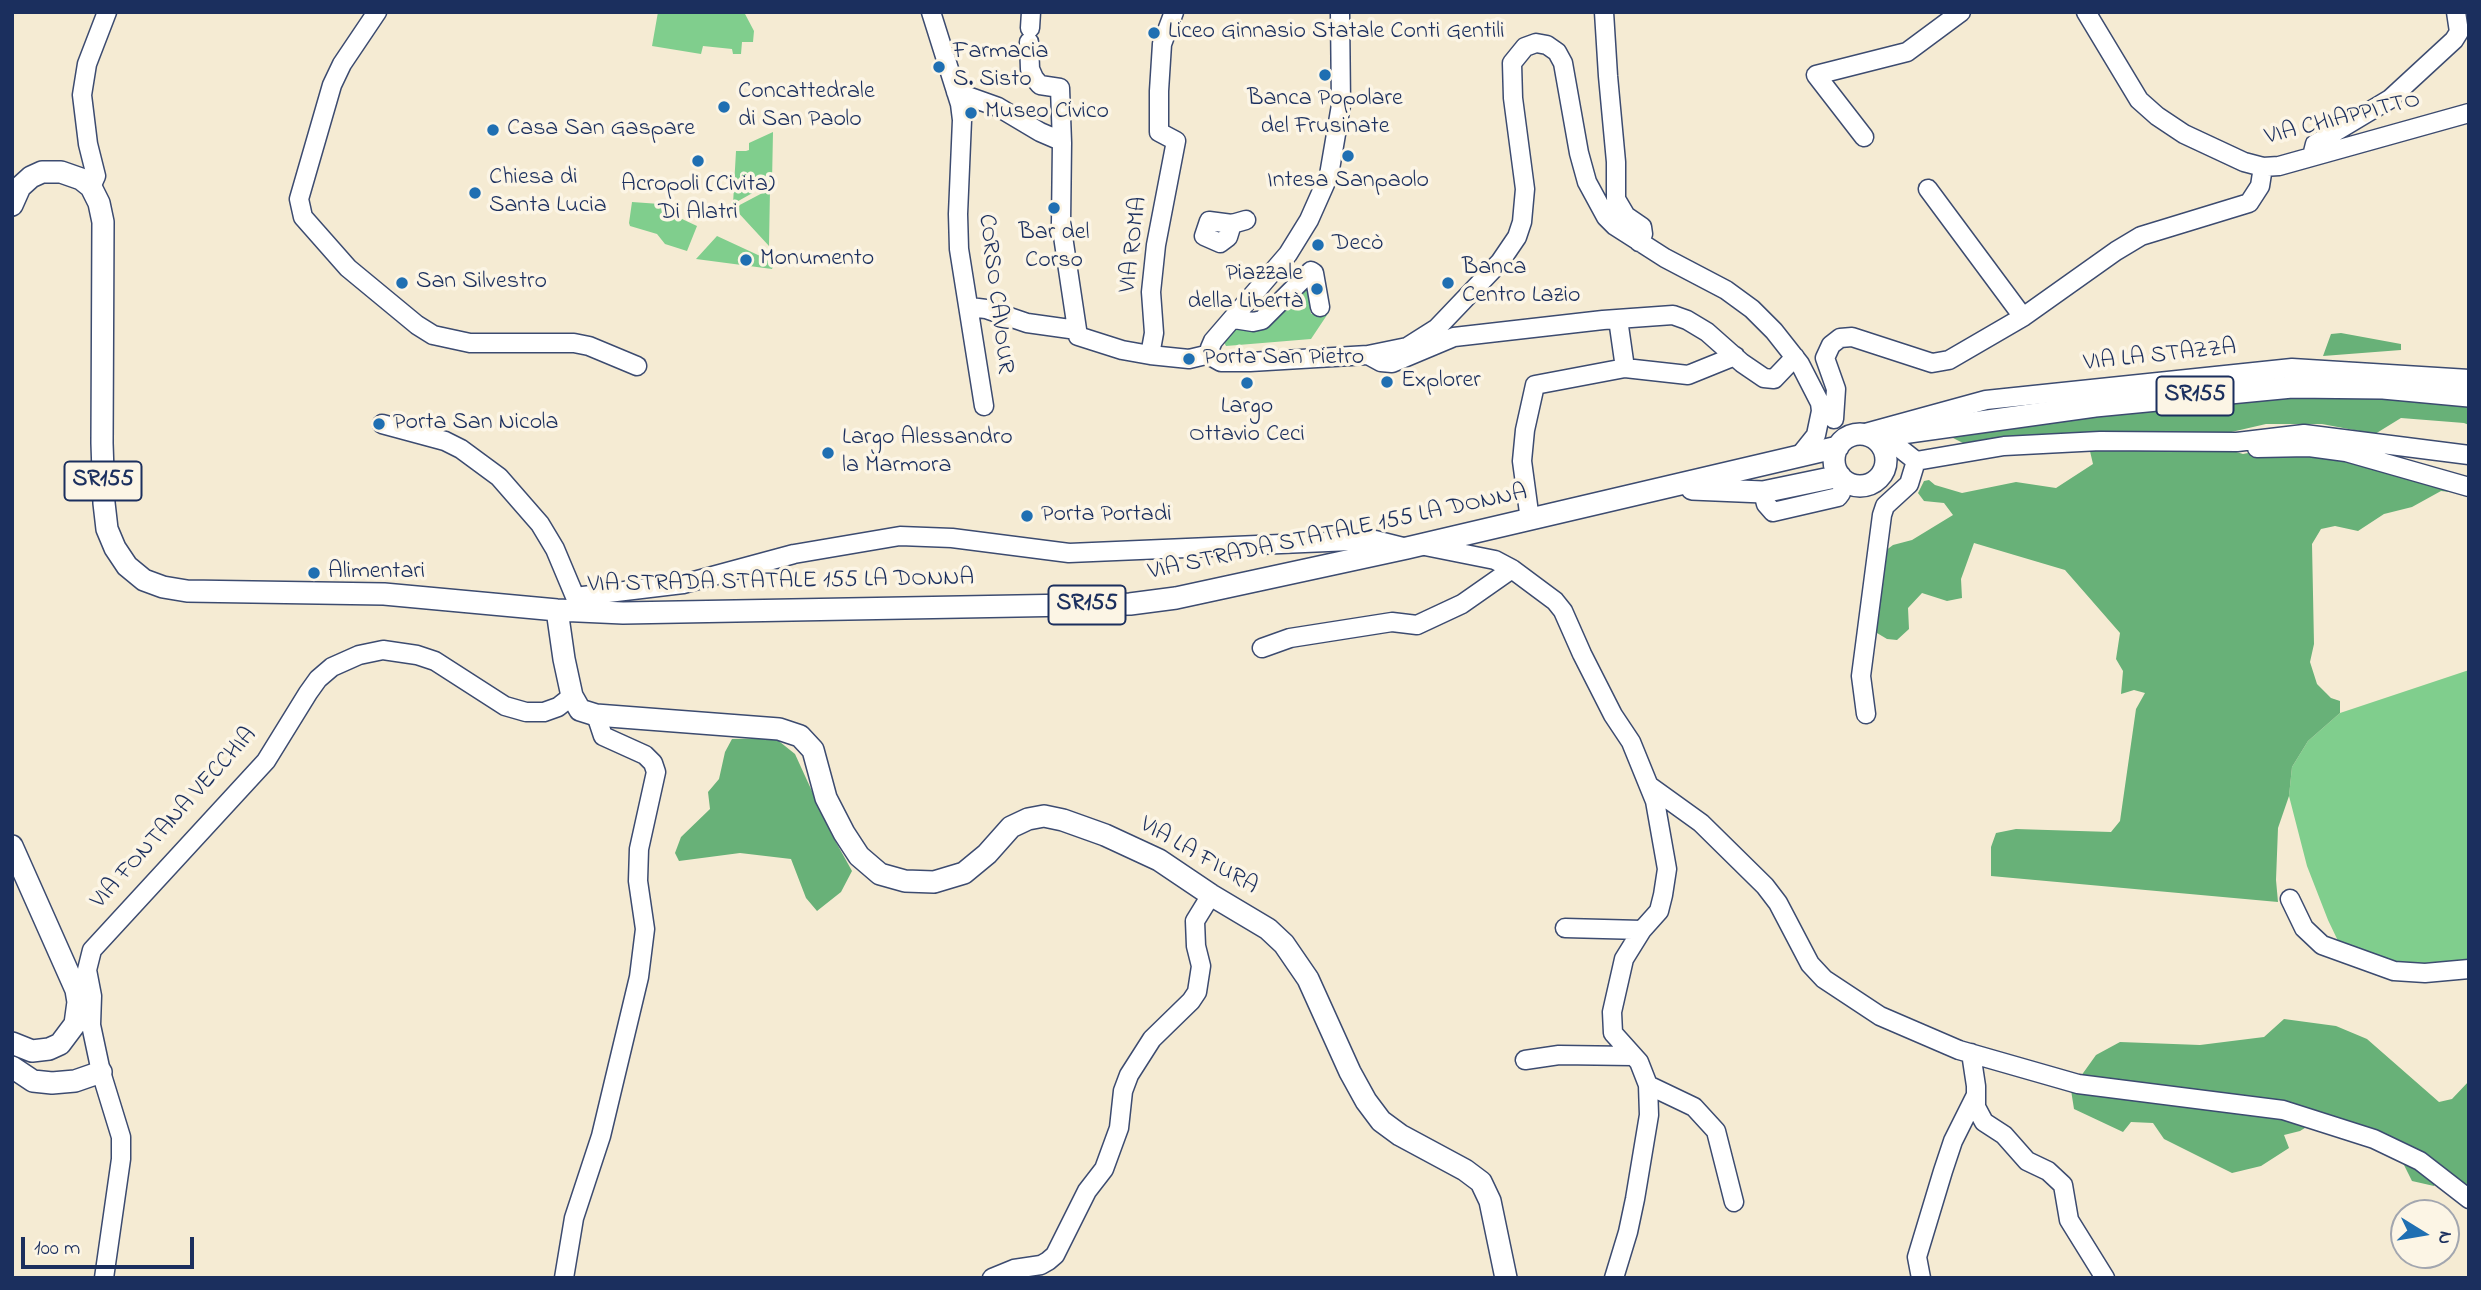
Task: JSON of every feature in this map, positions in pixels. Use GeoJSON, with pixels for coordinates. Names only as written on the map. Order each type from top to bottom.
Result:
{"type":"FeatureCollection","features":[{"type":"Feature","properties":{"kind":"main road"},"geometry":{"type":"LineString","coordinates":[[12,205],[20,187],[42,172],[61,172],[81,178],[91,187]]}},
{"type":"Feature","properties":{"kind":"main road","name":"VIA STRADA STATALE 155 LA DONNA"},"geometry":{"type":"LineString","coordinates":[[91,187],[99,202],[103,222],[104,503],[107,528],[115,548],[127,566],[144,580],[163,587],[187,591],[384,594],[623,613],[1130,604],[1176,598],[1655,491],[1712,482]]}},
{"type":"Feature","properties":{"kind":"main road","name":"SR155"},"geometry":{"type":"LineString","coordinates":[[1922,431],[2095,406],[2292,387],[2383,388],[2469,396]]}},
{"type":"Feature","properties":{"kind":"main road"},"geometry":{"type":"LineString","coordinates":[[1840,484],[1835,458],[1839,446],[1849,437],[1922,431]]}},
{"type":"Feature","properties":{"kind":"main road"},"geometry":{"type":"LineString","coordinates":[[1712,482],[1763,492],[1840,484],[1868,485],[1881,476],[1891,454],[1922,431]]}},
{"type":"Feature","properties":{"kind":"main road"},"geometry":{"type":"LineString","coordinates":[[1864,435],[1882,445],[1891,454]]}},
{"type":"Feature","properties":{"kind":"main road"},"geometry":{"type":"LineString","coordinates":[[1712,482],[1760,464],[1839,446]]}},
{"type":"Feature","properties":{"kind":"main road"},"geometry":{"type":"LineString","coordinates":[[1760,464],[1763,492]]}},
{"type":"Feature","properties":{"kind":"main road"},"geometry":{"type":"LineString","coordinates":[[569,607],[564,659],[572,696],[580,709],[596,715]]}},
{"type":"Feature","properties":{"kind":"main road","name":"VIA LA FIURA"},"geometry":{"type":"LineString","coordinates":[[596,715],[779,729],[800,736],[813,750],[826,798],[859,856],[880,874],[905,881],[934,882],[964,873],[987,854],[1011,827],[1028,818],[1044,816],[1063,820],[1116,840],[1159,860],[1268,929],[1292,955],[1308,979],[1350,1072],[1381,1121],[1481,1182],[1490,1201],[1506,1278]]}},
{"type":"Feature","properties":{"kind":"main road"},"geometry":{"type":"LineString","coordinates":[[12,846],[76,990],[84,1018],[75,1024],[60,1044],[49,1049],[32,1051],[12,1043]]}},
{"type":"Feature","properties":{"kind":"main road"},"geometry":{"type":"LineString","coordinates":[[12,1067],[33,1081],[52,1083],[75,1081],[101,1072]]}},
{"type":"Feature","properties":{"kind":"street"},"geometry":{"type":"LineString","coordinates":[[91,187],[96,176],[88,144],[82,95],[87,64],[107,12]]}},
{"type":"Feature","properties":{"kind":"street"},"geometry":{"type":"LineString","coordinates":[[377,12],[342,64],[332,85],[299,199],[301,213],[309,224],[348,268],[433,335],[470,343],[574,343],[589,346],[637,366]]}},
{"type":"Feature","properties":{"kind":"street","name":"CORSO CAVOUR"},"geometry":{"type":"LineString","coordinates":[[930,12],[959,93],[962,120],[959,249],[984,406]]}},
{"type":"Feature","properties":{"kind":"street","name":"VIA ROMA"},"geometry":{"type":"LineString","coordinates":[[1150,355],[1154,333],[1151,292],[1156,245],[1176,141],[1159,132],[1158,91],[1162,44],[1174,12]]}},
{"type":"Feature","properties":{"kind":"street"},"geometry":{"type":"LineString","coordinates":[[1340,12],[1341,105],[1329,175],[1309,220],[1288,254],[1213,341],[1210,354],[1212,358],[1221,362],[1368,355],[1407,347],[1437,328],[1500,262],[1517,237],[1522,222],[1525,189],[1512,63],[1525,47],[1536,43],[1547,45],[1557,52],[1563,63],[1579,153],[1587,182],[1606,217],[1639,242],[1726,290],[1752,309],[1795,357],[1825,412],[1839,446]]}},
{"type":"Feature","properties":{"kind":"street"},"geometry":{"type":"LineString","coordinates":[[1604,12],[1616,162],[1616,199],[1626,216],[1642,227],[1643,234],[1639,242]]}},
{"type":"Feature","properties":{"kind":"street"},"geometry":{"type":"LineString","coordinates":[[1864,138],[1816,75],[1907,52],[1961,12]]}},
{"type":"Feature","properties":{"kind":"street","name":"VIA CHIAPPITTO"},"geometry":{"type":"LineString","coordinates":[[2086,12],[2123,78],[2139,100],[2184,134],[2244,162],[2263,167],[2279,166],[2469,113]]}},
{"type":"Feature","properties":{"kind":"street"},"geometry":{"type":"LineString","coordinates":[[2312,156],[2315,144],[2390,99],[2454,40],[2459,32],[2456,12]]}},
{"type":"Feature","properties":{"kind":"street"},"geometry":{"type":"LineString","coordinates":[[1030,26],[1030,69],[1034,78],[1040,85],[1060,88],[1061,223],[1078,336],[1150,355],[1189,359],[1210,354]]}},
{"type":"Feature","properties":{"kind":"street"},"geometry":{"type":"LineString","coordinates":[[959,93],[998,107],[1061,141]]}},
{"type":"Feature","properties":{"kind":"street"},"geometry":{"type":"LineString","coordinates":[[1801,454],[1816,435],[1836,389],[1825,358],[1831,345],[1840,338],[1852,337],[1932,363],[1943,362],[2023,317],[2141,236],[2249,203],[2260,186],[2263,167]]}},
{"type":"Feature","properties":{"kind":"street"},"geometry":{"type":"LineString","coordinates":[[1928,189],[2023,317]]}},
{"type":"Feature","properties":{"kind":"street"},"geometry":{"type":"LineString","coordinates":[[1234,319],[1253,322],[1262,320],[1311,271],[1314,273],[1320,307]]}},
{"type":"Feature","properties":{"kind":"street"},"geometry":{"type":"LineString","coordinates":[[970,307],[986,309],[1027,323],[1077,330]]}},
{"type":"Feature","properties":{"kind":"street"},"geometry":{"type":"LineString","coordinates":[[1368,355],[1381,362],[1392,363],[1454,337],[1673,315],[1707,332],[1764,378],[1774,379],[1795,357]]}},
{"type":"Feature","properties":{"kind":"street"},"geometry":{"type":"LineString","coordinates":[[1618,319],[1625,368]]}},
{"type":"Feature","properties":{"kind":"street"},"geometry":{"type":"LineString","coordinates":[[1530,520],[1522,461],[1525,430],[1535,385],[1625,368],[1688,375],[1735,356]]}},
{"type":"Feature","properties":{"kind":"street","name":"VIA LA STAZZA"},"geometry":{"type":"LineString","coordinates":[[1864,435],[1986,400],[2291,368],[2469,379]]}},
{"type":"Feature","properties":{"kind":"street"},"geometry":{"type":"LineString","coordinates":[[1825,412],[1847,430],[1864,435]]}},
{"type":"Feature","properties":{"kind":"street"},"geometry":{"type":"LineString","coordinates":[[382,424],[445,441],[461,449],[499,477],[540,524],[555,550],[569,607],[583,596],[683,584],[768,560],[900,536],[953,538],[1069,553],[1375,540],[1479,555],[1513,569],[1555,601],[1563,611],[1598,687],[1630,742],[1651,788],[1667,869],[1659,911],[1642,930],[1624,959],[1612,1012],[1613,1033],[1639,1062],[1648,1085],[1649,1115],[1642,1166],[1628,1232],[1614,1278]]}},
{"type":"Feature","properties":{"kind":"street"},"geometry":{"type":"LineString","coordinates":[[1891,454],[1916,461],[2004,446],[2100,441],[2237,442],[2304,434],[2469,454]]}},
{"type":"Feature","properties":{"kind":"street"},"geometry":{"type":"LineString","coordinates":[[2237,442],[2251,448],[2309,447],[2346,452],[2469,487]]}},
{"type":"Feature","properties":{"kind":"street"},"geometry":{"type":"LineString","coordinates":[[1866,714],[1861,676],[1882,515],[1885,506],[1909,484],[1916,461]]}},
{"type":"Feature","properties":{"kind":"street"},"geometry":{"type":"LineString","coordinates":[[1262,648],[1290,638],[1392,622],[1417,625],[1462,604],[1513,569]]}},
{"type":"Feature","properties":{"kind":"street","name":"VIA FONTANA VECCHIA"},"geometry":{"type":"LineString","coordinates":[[104,1278],[121,1158],[121,1136],[84,1018],[92,996],[87,970],[92,950],[266,761],[308,693],[318,679],[332,667],[359,655],[383,650],[417,655],[435,662],[505,706],[526,712],[544,712],[558,707],[572,696]]}},
{"type":"Feature","properties":{"kind":"street"},"geometry":{"type":"LineString","coordinates":[[564,1278],[574,1218],[601,1136],[639,978],[645,929],[638,881],[639,849],[656,772],[653,763],[645,755],[603,736],[596,715]]}},
{"type":"Feature","properties":{"kind":"street"},"geometry":{"type":"LineString","coordinates":[[1651,788],[1701,823],[1765,886],[1778,903],[1810,964],[1824,979],[1880,1016],[1971,1053],[2078,1084],[2283,1110],[2374,1139],[2420,1161],[2469,1199]]}},
{"type":"Feature","properties":{"kind":"street"},"geometry":{"type":"LineString","coordinates":[[992,1278],[1013,1269],[1041,1265],[1055,1255],[1087,1191],[1104,1169],[1119,1128],[1129,1075],[1152,1039],[1197,992],[1201,966],[1196,946],[1195,921],[1211,895]]}},
{"type":"Feature","properties":{"kind":"street"},"geometry":{"type":"LineString","coordinates":[[2290,899],[2304,928],[2322,945],[2394,971],[2425,973],[2469,969]]}},
{"type":"Feature","properties":{"kind":"street"},"geometry":{"type":"LineString","coordinates":[[1564,928],[1642,930]]}},
{"type":"Feature","properties":{"kind":"street"},"geometry":{"type":"LineString","coordinates":[[1971,1053],[1976,1107],[1984,1122],[2004,1135],[2027,1161],[2048,1171],[2063,1185],[2069,1220],[2105,1278]]}},
{"type":"Feature","properties":{"kind":"street"},"geometry":{"type":"LineString","coordinates":[[1524,1060],[1559,1055],[1633,1056]]}},
{"type":"Feature","properties":{"kind":"street"},"geometry":{"type":"LineString","coordinates":[[1648,1085],[1694,1107],[1716,1132],[1734,1202]]}},
{"type":"Feature","properties":{"kind":"street"},"geometry":{"type":"LineString","coordinates":[[1921,1278],[1917,1257],[1942,1171],[1952,1141],[1976,1095]]}},
{"type":"Feature","properties":{"kind":"green space"},"geometry":{"type":"Polygon","coordinates":[[[658,12],[744,12],[754,31],[753,42],[742,42],[741,54],[733,54],[732,49],[703,46],[701,54],[652,46],[658,12]]]}},
{"type":"Feature","properties":{"kind":"green space"},"geometry":{"type":"Polygon","coordinates":[[[773,132],[772,182],[733,204],[736,151],[749,150],[749,143],[773,132]]]}},
{"type":"Feature","properties":{"kind":"green space"},"geometry":{"type":"Polygon","coordinates":[[[770,189],[769,246],[734,208],[770,189]]]}},
{"type":"Feature","properties":{"kind":"green space"},"geometry":{"type":"Polygon","coordinates":[[[632,202],[660,204],[665,211],[697,226],[687,251],[665,244],[657,234],[630,226],[632,202]]]}},
{"type":"Feature","properties":{"kind":"green space"},"geometry":{"type":"Polygon","coordinates":[[[717,236],[774,264],[772,269],[696,259],[717,236]]]}},
{"type":"Feature","properties":{"kind":"green space"},"geometry":{"type":"Polygon","coordinates":[[[1306,267],[1311,314],[1329,312],[1311,339],[1226,346],[1223,340],[1233,326],[1253,316],[1306,267]]]}},
{"type":"Feature","properties":{"kind":"green space"},"geometry":{"type":"Polygon","coordinates":[[[2341,333],[2401,344],[2401,350],[2323,356],[2331,334],[2341,333]]]}},
{"type":"Feature","properties":{"kind":"green space"},"geometry":{"type":"Polygon","coordinates":[[[2284,393],[2355,395],[2469,404],[2469,425],[2401,418],[2375,434],[2322,424],[2266,424],[2227,433],[2183,438],[1967,445],[1949,436],[2284,393]]]}},
{"type":"Feature","properties":{"kind":"green space"},"geometry":{"type":"Polygon","coordinates":[[[2287,445],[2440,478],[2469,477],[2469,494],[2441,491],[2412,507],[2384,514],[2358,531],[2335,526],[2321,529],[2312,544],[2314,644],[2310,662],[2317,684],[2331,698],[2340,701],[2340,713],[2308,741],[2292,767],[2289,796],[2278,828],[2278,902],[1991,876],[1991,847],[1996,833],[2016,829],[2111,832],[2120,821],[2136,709],[2145,693],[2134,690],[2121,694],[2123,671],[2116,659],[2120,633],[2065,570],[1974,543],[1961,579],[1962,598],[1947,601],[1922,593],[1908,608],[1909,629],[1897,640],[1887,639],[1872,630],[1885,551],[1893,545],[1912,540],[1953,515],[1944,503],[1924,501],[1918,493],[1924,481],[1929,480],[1935,485],[1962,493],[2016,482],[2056,488],[2093,464],[2089,447],[2223,448],[2243,454],[2287,445]]]}},
{"type":"Feature","properties":{"kind":"green space"},"geometry":{"type":"Polygon","coordinates":[[[2469,670],[2469,962],[2432,975],[2339,943],[2307,866],[2289,796],[2292,767],[2308,741],[2340,713],[2469,670]]]}},
{"type":"Feature","properties":{"kind":"green space"},"geometry":{"type":"Polygon","coordinates":[[[775,738],[795,754],[832,835],[852,871],[841,892],[817,911],[806,898],[791,859],[740,853],[679,861],[675,853],[681,837],[710,809],[708,792],[719,779],[725,752],[732,739],[775,738]]]}},
{"type":"Feature","properties":{"kind":"green space"},"geometry":{"type":"Polygon","coordinates":[[[2284,1019],[2336,1026],[2367,1039],[2439,1102],[2452,1099],[2469,1081],[2469,1185],[2443,1174],[2434,1186],[2412,1181],[2403,1163],[2384,1139],[2321,1118],[2300,1131],[2284,1135],[2289,1148],[2261,1166],[2232,1173],[2164,1139],[2153,1123],[2131,1122],[2123,1132],[2074,1109],[2071,1090],[2096,1055],[2120,1042],[2200,1045],[2264,1037],[2284,1019]]]}},
{"type":"Feature","properties":{"kind":"place","name":"Liceo Ginnasio Statale Conti Gentili"},"geometry":{"type":"Point","coordinates":[1154,33]}},
{"type":"Feature","properties":{"kind":"place","name":"Farmacia S. Sisto"},"geometry":{"type":"Point","coordinates":[939,67]}},
{"type":"Feature","properties":{"kind":"place","name":"Banca Popolare del Frusinate"},"geometry":{"type":"Point","coordinates":[1325,75]}},
{"type":"Feature","properties":{"kind":"place","name":"Concattedrale di San Paolo"},"geometry":{"type":"Point","coordinates":[724,107]}},
{"type":"Feature","properties":{"kind":"place","name":"Museo Civico"},"geometry":{"type":"Point","coordinates":[971,113]}},
{"type":"Feature","properties":{"kind":"place","name":"Casa San Gaspare"},"geometry":{"type":"Point","coordinates":[493,130]}},
{"type":"Feature","properties":{"kind":"place","name":"Intesa Sanpaolo"},"geometry":{"type":"Point","coordinates":[1348,156]}},
{"type":"Feature","properties":{"kind":"place","name":"Acropoli (Civita) Di Alatri"},"geometry":{"type":"Point","coordinates":[698,161]}},
{"type":"Feature","properties":{"kind":"place","name":"Chiesa di Santa Lucia"},"geometry":{"type":"Point","coordinates":[475,193]}},
{"type":"Feature","properties":{"kind":"place","name":"Bar del Corso"},"geometry":{"type":"Point","coordinates":[1054,208]}},
{"type":"Feature","properties":{"kind":"place","name":"Decò"},"geometry":{"type":"Point","coordinates":[1318,245]}},
{"type":"Feature","properties":{"kind":"place","name":"Monumento"},"geometry":{"type":"Point","coordinates":[746,260]}},
{"type":"Feature","properties":{"kind":"place","name":"San Silvestro"},"geometry":{"type":"Point","coordinates":[402,283]}},
{"type":"Feature","properties":{"kind":"place","name":"Banca Centro Lazio"},"geometry":{"type":"Point","coordinates":[1448,283]}},
{"type":"Feature","properties":{"kind":"place","name":"Piazzale della Libertà"},"geometry":{"type":"Point","coordinates":[1317,289]}},
{"type":"Feature","properties":{"kind":"place","name":"Porta San Pietro"},"geometry":{"type":"Point","coordinates":[1189,359]}},
{"type":"Feature","properties":{"kind":"place","name":"Explorer"},"geometry":{"type":"Point","coordinates":[1387,382]}},
{"type":"Feature","properties":{"kind":"place","name":"Largo Ottavio Ceci"},"geometry":{"type":"Point","coordinates":[1247,383]}},
{"type":"Feature","properties":{"kind":"place","name":"Porta San Nicola"},"geometry":{"type":"Point","coordinates":[379,424]}},
{"type":"Feature","properties":{"kind":"place","name":"Largo Alessandro la Marmora"},"geometry":{"type":"Point","coordinates":[828,453]}},
{"type":"Feature","properties":{"kind":"place","name":"Porta Portadi"},"geometry":{"type":"Point","coordinates":[1027,516]}},
{"type":"Feature","properties":{"kind":"place","name":"Alimentari"},"geometry":{"type":"Point","coordinates":[314,573]}}]}
